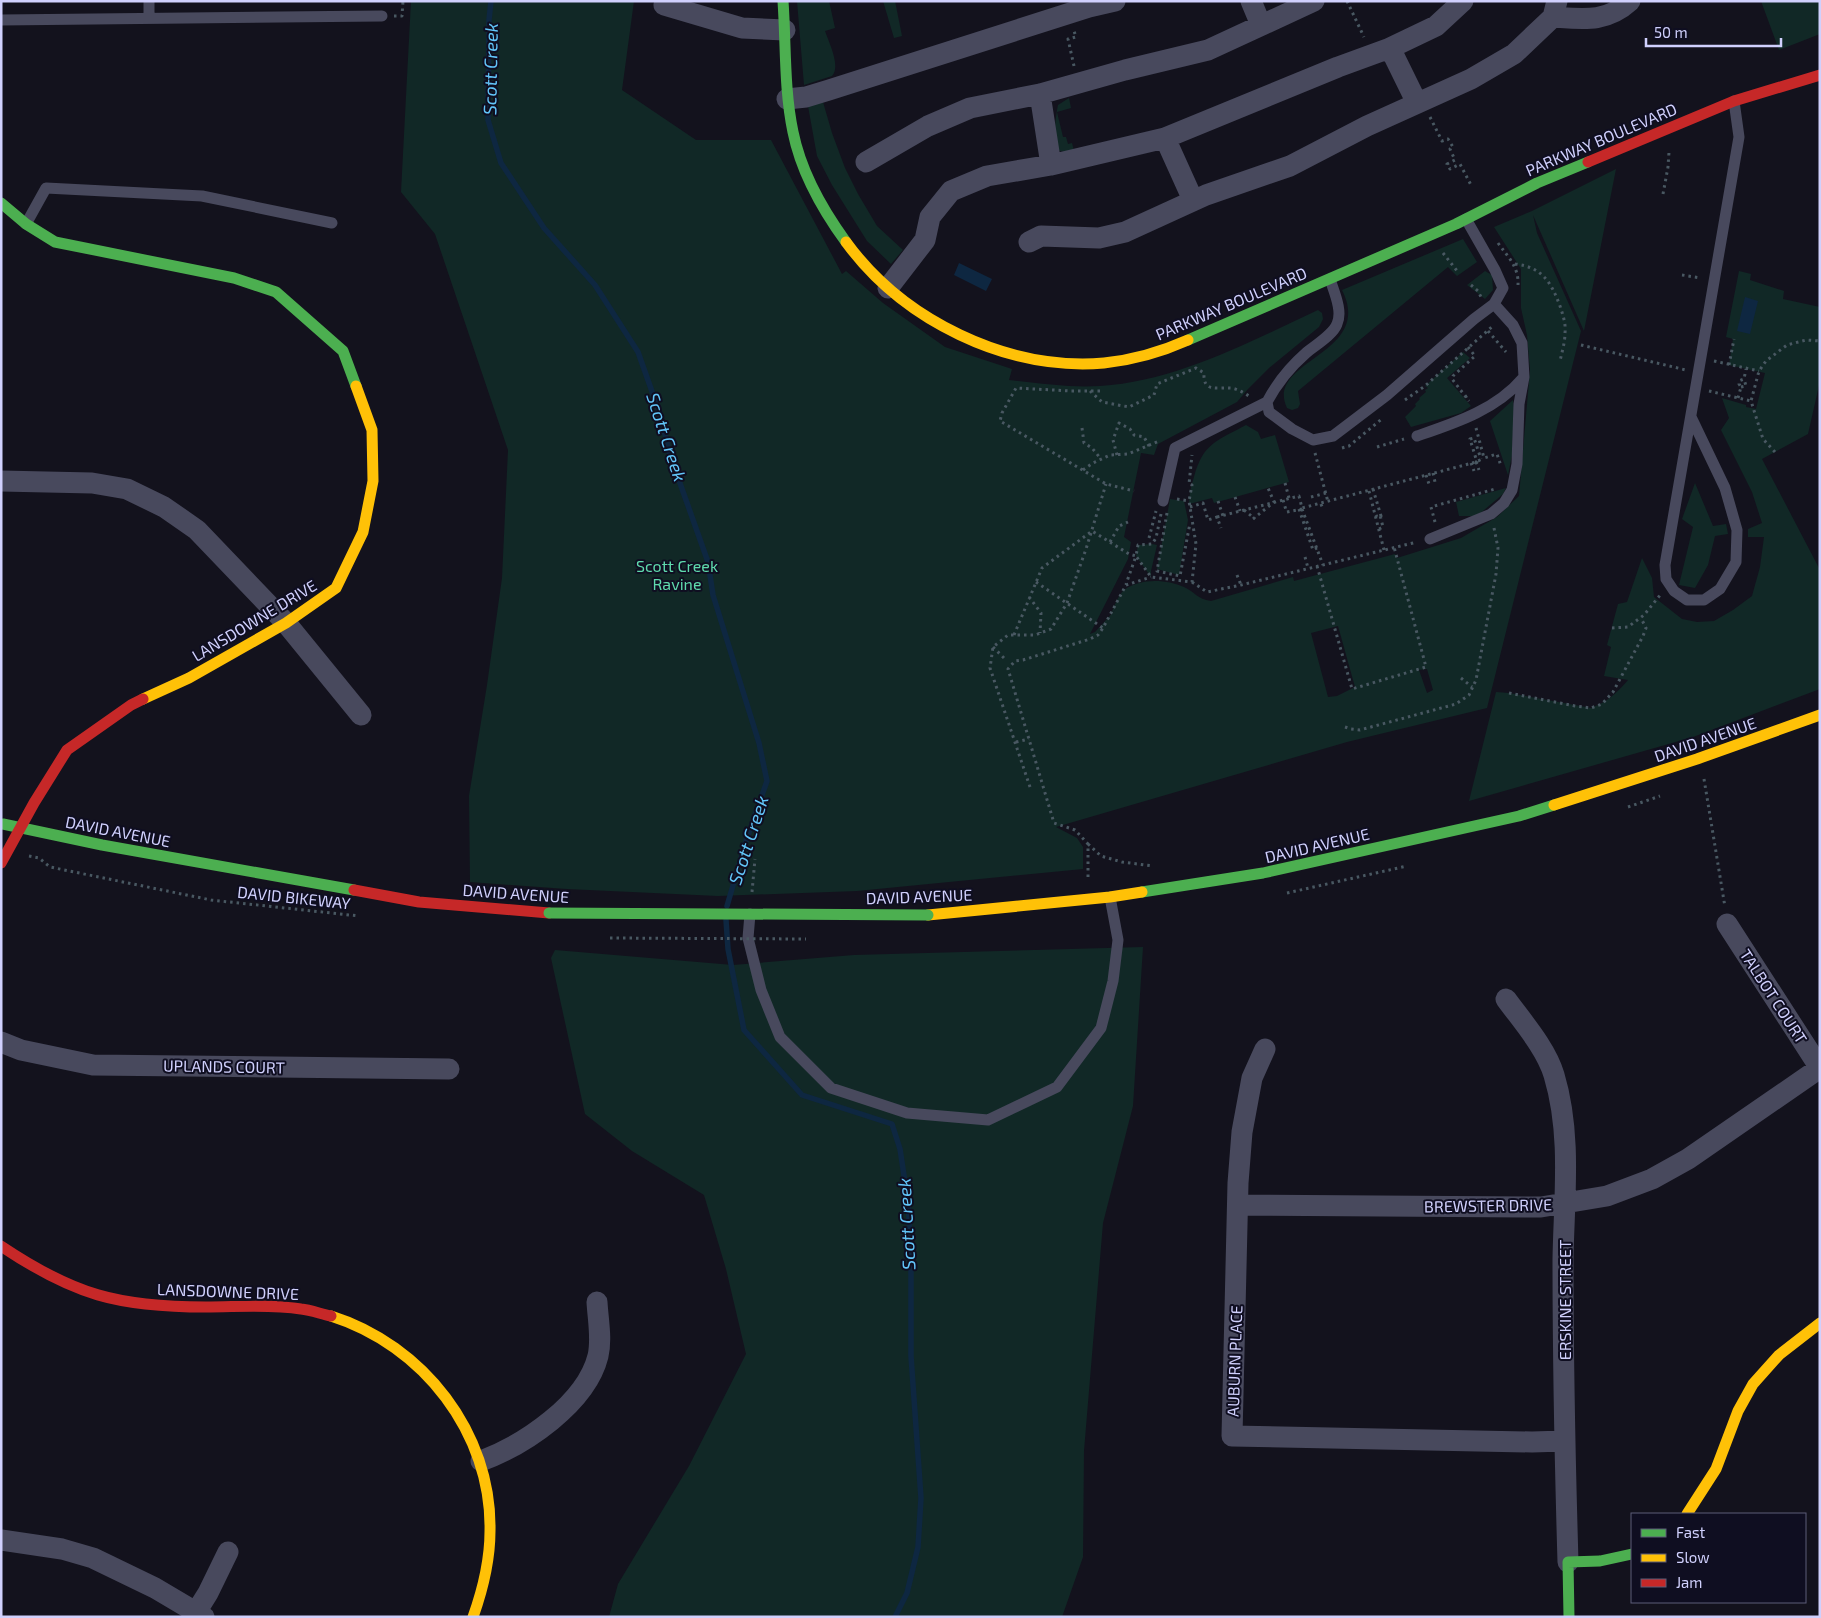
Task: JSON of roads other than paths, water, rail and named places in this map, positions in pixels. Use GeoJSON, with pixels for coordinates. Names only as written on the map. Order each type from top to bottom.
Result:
{"type":"FeatureCollection","features":[{"type":"Feature","properties":{"kind":"street","name":"PARKWAY BOULEVARD"},"geometry":{"type":"LineString","coordinates":[[783,1],[787,99],[798,150],[822,207],[850,246],[888,288],[918,310],[948,328],[988,345],[1023,356],[1096,363],[1165,350],[1466,219],[1537,183],[1734,101],[1820,75]]}},
{"type":"Feature","properties":{"kind":"street"},"geometry":{"type":"LineString","coordinates":[[787,99],[806,97],[1083,7],[1115,1]]}},
{"type":"Feature","properties":{"kind":"street"},"geometry":{"type":"LineString","coordinates":[[1251,1],[1261,25]]}},
{"type":"Feature","properties":{"kind":"street"},"geometry":{"type":"LineString","coordinates":[[866,162],[928,126],[970,108],[1040,94],[1125,70],[1208,50],[1314,1]]}},
{"type":"Feature","properties":{"kind":"street"},"geometry":{"type":"LineString","coordinates":[[888,288],[925,240],[930,217],[951,191],[988,176],[1050,165],[1165,138],[1381,51],[1436,26],[1462,1]]}},
{"type":"Feature","properties":{"kind":"street"},"geometry":{"type":"LineString","coordinates":[[1029,242],[1041,236],[1099,238],[1125,232],[1193,200],[1290,166],[1471,79],[1514,54],[1555,9],[1590,20],[1619,11],[1630,1]]}},
{"type":"Feature","properties":{"kind":"street"},"geometry":{"type":"LineString","coordinates":[[664,5],[742,28],[785,30]]}},
{"type":"Feature","properties":{"kind":"street"},"geometry":{"type":"LineString","coordinates":[[1381,51],[1420,102]]}},
{"type":"Feature","properties":{"kind":"street"},"geometry":{"type":"LineString","coordinates":[[1040,94],[1050,165]]}},
{"type":"Feature","properties":{"kind":"street"},"geometry":{"type":"LineString","coordinates":[[1165,138],[1193,200]]}},
{"type":"Feature","properties":{"kind":"street","name":"LANSDOWNE DRIVE"},"geometry":{"type":"LineString","coordinates":[[1,204],[26,224],[55,242],[234,278],[276,292],[343,351],[372,430],[373,481],[363,532],[336,588],[286,623],[189,678],[131,705],[67,750],[19,828],[1,863]]}},
{"type":"Feature","properties":{"kind":"street"},"geometry":{"type":"LineString","coordinates":[[1,481],[92,483],[126,489],[164,507],[196,530],[286,623],[361,715]]}},
{"type":"Feature","properties":{"kind":"street","name":"DAVID AVENUE"},"geometry":{"type":"LineString","coordinates":[[1,824],[199,863],[419,902],[549,913],[928,915],[1110,896],[1263,874],[1518,816],[1679,765],[1820,716]]}},
{"type":"Feature","properties":{"kind":"street","name":"TALBOT COURT"},"geometry":{"type":"LineString","coordinates":[[1727,924],[1820,1068]]}},
{"type":"Feature","properties":{"kind":"street","name":"ERSKINE STREET"},"geometry":{"type":"LineString","coordinates":[[1506,999],[1537,1041],[1553,1073],[1564,1129],[1566,1185],[1564,1204],[1564,1441],[1569,1617]]}},
{"type":"Feature","properties":{"kind":"street","name":"UPLANDS COURT"},"geometry":{"type":"LineString","coordinates":[[1,1042],[21,1050],[93,1065],[449,1069]]}},
{"type":"Feature","properties":{"kind":"street","name":"AUBURN PLACE"},"geometry":{"type":"LineString","coordinates":[[1265,1049],[1252,1078],[1242,1132],[1238,1204],[1232,1436],[1522,1442],[1564,1441]]}},
{"type":"Feature","properties":{"kind":"street","name":"BREWSTER DRIVE"},"geometry":{"type":"LineString","coordinates":[[1238,1204],[1541,1207],[1607,1196],[1652,1179],[1688,1159],[1820,1068]]}},
{"type":"Feature","properties":{"kind":"street","name":"LANSDOWNE DRIVE"},"geometry":{"type":"LineString","coordinates":[[1,1246],[33,1268],[74,1290],[116,1301],[161,1306],[299,1308],[349,1322],[376,1335],[396,1348],[427,1373],[448,1400],[468,1431],[481,1461],[486,1486],[491,1545],[488,1569],[473,1617]]}},
{"type":"Feature","properties":{"kind":"street"},"geometry":{"type":"LineString","coordinates":[[481,1461],[508,1450],[541,1429],[564,1409],[584,1385],[598,1356],[598,1302]]}},
{"type":"Feature","properties":{"kind":"street"},"geometry":{"type":"LineString","coordinates":[[1688,1513],[1704,1491],[1719,1461],[1734,1419],[1758,1378],[1794,1340],[1820,1323]]}},
{"type":"Feature","properties":{"kind":"street"},"geometry":{"type":"LineString","coordinates":[[1,1540],[62,1549],[93,1558],[155,1588],[197,1615],[228,1552]]}},
{"type":"Feature","properties":{"kind":"street"},"geometry":{"type":"LineString","coordinates":[[1568,1562],[1586,1563],[1631,1554]]}},
{"type":"Feature","properties":{"kind":"lane"},"geometry":{"type":"LineString","coordinates":[[149,1],[149,18]]}},
{"type":"Feature","properties":{"kind":"lane"},"geometry":{"type":"LineString","coordinates":[[1,20],[382,16]]}},
{"type":"Feature","properties":{"kind":"lane"},"geometry":{"type":"LineString","coordinates":[[1691,417],[1726,488],[1738,530],[1736,562],[1720,589],[1704,600],[1688,600],[1674,591],[1666,579],[1665,564],[1739,137],[1734,101]]}},
{"type":"Feature","properties":{"kind":"lane"},"geometry":{"type":"LineString","coordinates":[[26,224],[46,188],[202,196],[332,223]]}},
{"type":"Feature","properties":{"kind":"lane"},"geometry":{"type":"LineString","coordinates":[[1267,402],[1269,412],[1292,429],[1313,440],[1333,436],[1387,395],[1474,319],[1494,304],[1503,288],[1466,219]]}},
{"type":"Feature","properties":{"kind":"lane"},"geometry":{"type":"LineString","coordinates":[[1164,499],[1175,448],[1267,402],[1275,387],[1291,366],[1323,341],[1338,324],[1339,302],[1330,279]]}},
{"type":"Feature","properties":{"kind":"lane"},"geometry":{"type":"LineString","coordinates":[[1435,537],[1491,514],[1504,503],[1512,490],[1517,464],[1518,404],[1524,377],[1522,343],[1514,325],[1494,304]]}},
{"type":"Feature","properties":{"kind":"lane"},"geometry":{"type":"LineString","coordinates":[[1417,436],[1475,414],[1515,387],[1524,377]]}},
{"type":"Feature","properties":{"kind":"lane"},"geometry":{"type":"LineString","coordinates":[[751,907],[748,938],[761,990],[780,1037],[831,1088],[907,1114],[988,1120],[1057,1087],[1100,1028],[1113,981],[1118,940],[1110,896]]}},
{"type":"Feature","properties":{"kind":"water"},"geometry":{"type":"Polygon","coordinates":[[[959,263],[992,279],[986,291],[954,275],[959,263]]]}},
{"type":"Feature","properties":{"kind":"water"},"geometry":{"type":"Polygon","coordinates":[[[1745,297],[1758,301],[1750,334],[1737,331],[1745,297]]]}},
{"type":"Feature","properties":{"kind":"waterway","name":"Scott Creek"},"geometry":{"type":"LineString","coordinates":[[491,1],[489,20],[488,120],[501,163],[544,228],[595,285],[638,352],[660,414],[670,455],[708,562],[713,595],[759,743],[767,781],[746,841],[727,906]]}},
{"type":"Feature","properties":{"kind":"waterway","name":"Scott Creek"},"geometry":{"type":"LineString","coordinates":[[726,920],[728,949],[744,1030],[802,1095],[892,1124],[900,1149],[908,1202],[911,1253],[911,1356],[921,1498],[918,1547],[907,1593],[895,1617]]}},
{"type":"Feature","properties":{"kind":"park label","name":"Scott Creek Ravine"},"geometry":{"type":"Point","coordinates":[677,574]}}]}
